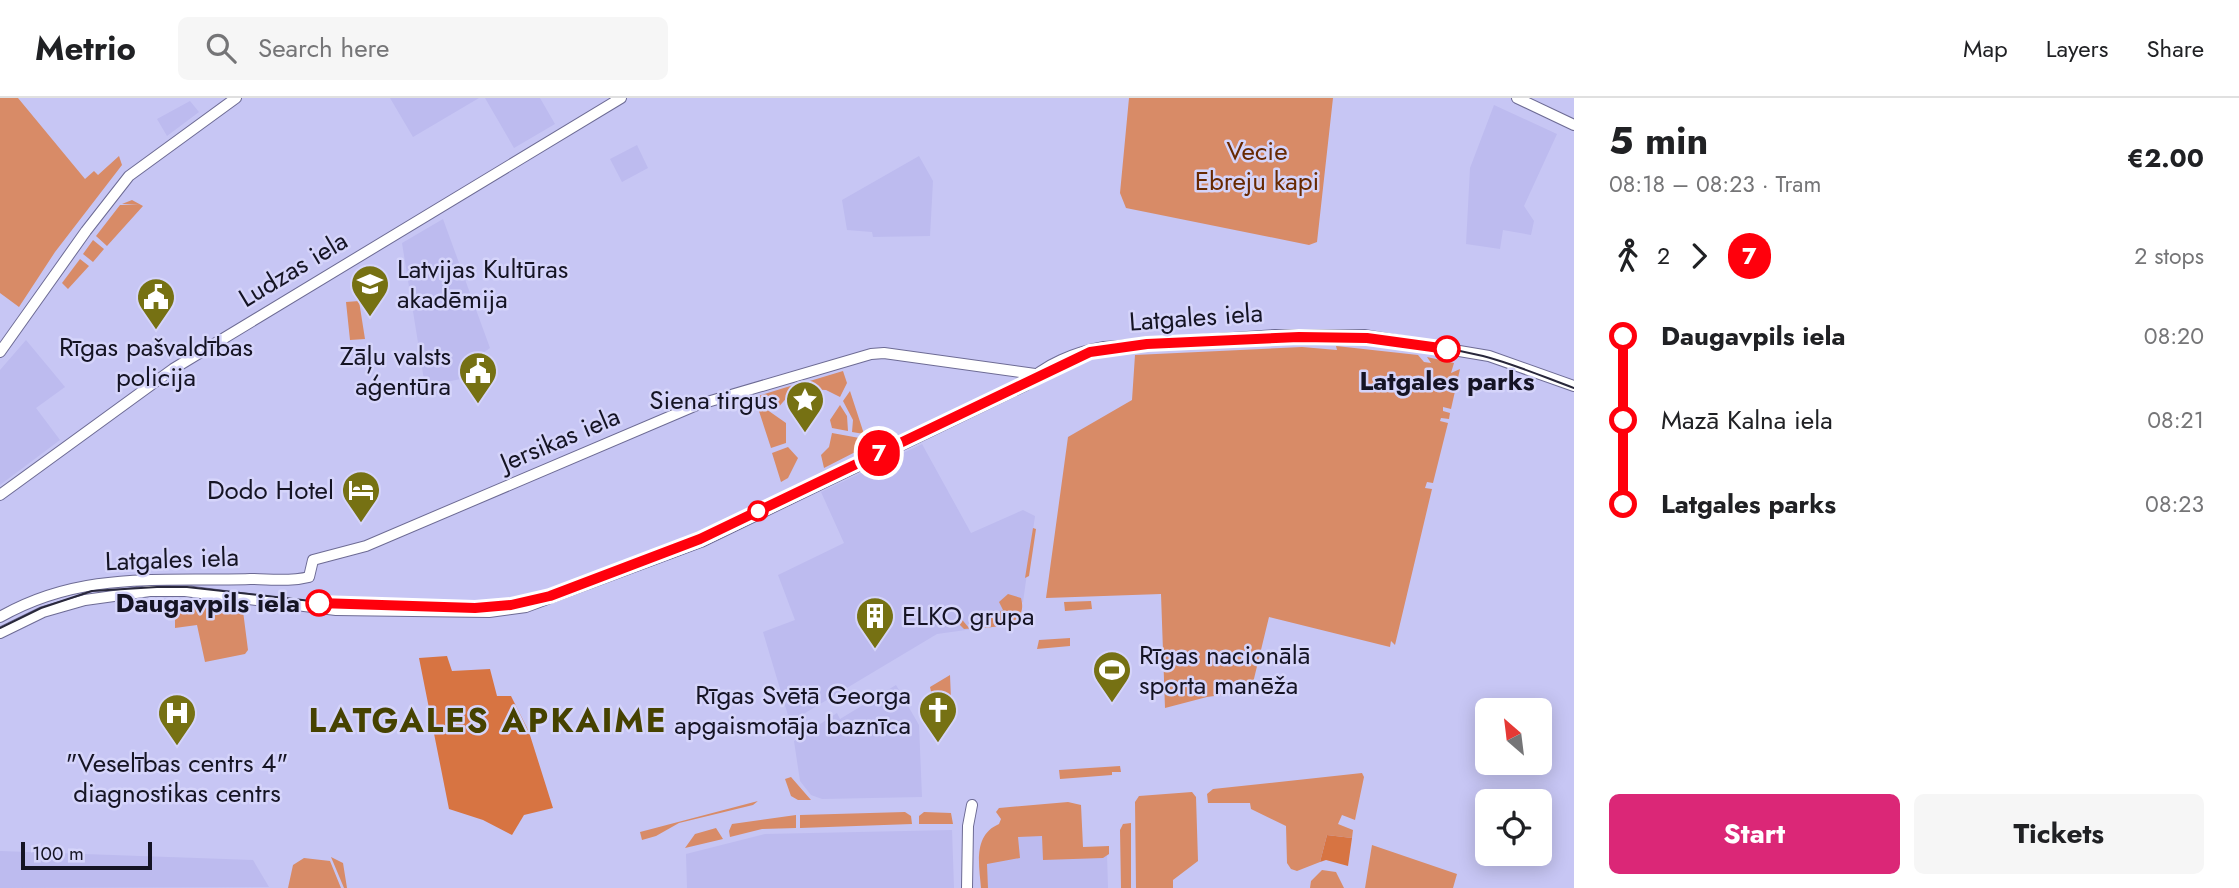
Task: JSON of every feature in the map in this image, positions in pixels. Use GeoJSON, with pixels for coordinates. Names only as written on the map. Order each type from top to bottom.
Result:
{"type":"FeatureCollection","features":[{"type":"Feature","properties":{"kind":"street"},"geometry":{"type":"LineString","coordinates":[[0,352],[86,231],[135,171],[236,98]]}},
{"type":"Feature","properties":{"kind":"street","name":"Ludzas iela"},"geometry":{"type":"LineString","coordinates":[[0,495],[173,369],[621,98]]}},
{"type":"Feature","properties":{"kind":"street"},"geometry":{"type":"LineString","coordinates":[[1517,98],[1574,125]]}},
{"type":"Feature","properties":{"kind":"street","name":"Latgales iela"},"geometry":{"type":"LineString","coordinates":[[0,633],[63,606],[101,596],[150,591],[186,591],[336,610],[489,612],[526,607],[701,542],[1026,386],[1035,374],[1082,352],[1132,343],[1292,335],[1364,335],[1489,356],[1574,386]]}},
{"type":"Feature","properties":{"kind":"street","name":"Jersikas iela"},"geometry":{"type":"LineString","coordinates":[[309,577],[313,560],[366,546],[696,405],[871,354],[884,353],[1035,374]]}},
{"type":"Feature","properties":{"kind":"street","name":"Latgales iela"},"geometry":{"type":"LineString","coordinates":[[0,617],[52,593],[140,578],[228,581],[309,577]]}},
{"type":"Feature","properties":{"kind":"street"},"geometry":{"type":"LineString","coordinates":[[967,888],[968,825],[972,805]]}},
{"type":"Feature","properties":{"kind":"shaded area"},"geometry":{"type":"Polygon","coordinates":[[[390,98],[479,98],[413,137],[390,98]]]}},
{"type":"Feature","properties":{"kind":"shaded area"},"geometry":{"type":"Polygon","coordinates":[[[485,98],[540,98],[555,124],[514,148],[485,98]]]}},
{"type":"Feature","properties":{"kind":"shaded area"},"geometry":{"type":"Polygon","coordinates":[[[190,101],[199,112],[167,136],[157,119],[190,101]]]}},
{"type":"Feature","properties":{"kind":"shaded area"},"geometry":{"type":"Polygon","coordinates":[[[1494,105],[1557,134],[1524,206],[1534,221],[1531,235],[1503,230],[1500,249],[1466,244],[1470,168],[1494,105]]]}},
{"type":"Feature","properties":{"kind":"shaded area"},"geometry":{"type":"Polygon","coordinates":[[[637,145],[648,168],[622,182],[610,159],[637,145]]]}},
{"type":"Feature","properties":{"kind":"shaded area"},"geometry":{"type":"Polygon","coordinates":[[[919,156],[933,181],[930,236],[873,237],[872,232],[847,230],[842,200],[919,156]]]}},
{"type":"Feature","properties":{"kind":"shaded area"},"geometry":{"type":"Polygon","coordinates":[[[443,219],[490,348],[483,353],[488,367],[461,379],[425,386],[402,243],[443,219]]]}},
{"type":"Feature","properties":{"kind":"shaded area"},"geometry":{"type":"Polygon","coordinates":[[[26,340],[65,387],[36,408],[60,440],[0,485],[0,370],[26,340]]]}},
{"type":"Feature","properties":{"kind":"shaded area"},"geometry":{"type":"Polygon","coordinates":[[[922,444],[971,533],[1023,510],[1035,516],[1023,602],[973,629],[937,634],[790,722],[763,632],[795,620],[778,575],[844,543],[821,492],[922,444]]]}},
{"type":"Feature","properties":{"kind":"shaded area"},"geometry":{"type":"Polygon","coordinates":[[[447,656],[452,671],[490,669],[497,696],[511,696],[529,732],[553,808],[524,815],[512,835],[483,820],[449,809],[419,658],[447,656]]]}},
{"type":"Feature","properties":{"kind":"shaded area"},"geometry":{"type":"Polygon","coordinates":[[[896,685],[919,725],[922,797],[822,799],[811,795],[800,781],[794,741],[837,713],[840,719],[896,685]]]}},
{"type":"Feature","properties":{"kind":"shaded area"},"geometry":{"type":"Polygon","coordinates":[[[952,830],[954,888],[687,888],[686,854],[765,834],[952,830]]]}},
{"type":"Feature","properties":{"kind":"shaded area"},"geometry":{"type":"Polygon","coordinates":[[[1043,834],[1045,857],[1107,853],[1108,888],[987,888],[985,863],[1017,836],[1043,834]]]}},
{"type":"Feature","properties":{"kind":"shaded area"},"geometry":{"type":"Polygon","coordinates":[[[1327,835],[1352,838],[1348,866],[1326,860],[1320,862],[1327,835]]]}},
{"type":"Feature","properties":{"kind":"shaded area"},"geometry":{"type":"Polygon","coordinates":[[[0,851],[253,860],[269,887],[0,888],[0,851]]]}},
{"type":"Feature","properties":{"kind":"green space"},"geometry":{"type":"Polygon","coordinates":[[[0,98],[18,98],[85,179],[94,171],[98,175],[119,156],[122,165],[55,252],[19,307],[0,293],[0,98]]]}},
{"type":"Feature","properties":{"kind":"green space","name":"Vecie Ebreju kapi"},"geometry":{"type":"Polygon","coordinates":[[[1129,98],[1333,98],[1317,242],[1309,245],[1126,208],[1120,193],[1129,98]]]}},
{"type":"Feature","properties":{"kind":"green space"},"geometry":{"type":"Polygon","coordinates":[[[132,200],[143,206],[107,246],[96,236],[120,205],[139,205],[122,204],[132,200]]]}},
{"type":"Feature","properties":{"kind":"green space"},"geometry":{"type":"Polygon","coordinates":[[[93,240],[104,249],[93,262],[83,254],[93,240]]]}},
{"type":"Feature","properties":{"kind":"green space"},"geometry":{"type":"Polygon","coordinates":[[[80,259],[89,266],[68,289],[62,283],[80,259]]]}},
{"type":"Feature","properties":{"kind":"green space"},"geometry":{"type":"Polygon","coordinates":[[[359,301],[365,339],[350,340],[346,302],[359,301]]]}},
{"type":"Feature","properties":{"kind":"green space","name":"Latgales parks"},"geometry":{"type":"Polygon","coordinates":[[[1336,346],[1418,355],[1424,362],[1431,363],[1427,357],[1454,363],[1451,373],[1460,369],[1451,409],[1443,407],[1443,411],[1450,413],[1449,419],[1441,418],[1440,421],[1448,423],[1433,483],[1427,482],[1425,488],[1432,489],[1395,645],[1391,641],[1390,647],[1269,617],[1251,691],[1207,697],[1165,708],[1161,594],[1046,598],[1068,437],[1132,400],[1135,355],[1302,347],[1337,350],[1336,346]]]}},
{"type":"Feature","properties":{"kind":"green space"},"geometry":{"type":"Polygon","coordinates":[[[843,371],[847,383],[840,397],[826,390],[804,389],[803,383],[843,371]]]}},
{"type":"Feature","properties":{"kind":"green space"},"geometry":{"type":"Polygon","coordinates":[[[800,383],[801,389],[790,394],[776,410],[758,396],[800,383]]]}},
{"type":"Feature","properties":{"kind":"green space"},"geometry":{"type":"Polygon","coordinates":[[[850,391],[864,434],[852,432],[853,420],[843,401],[850,391]]]}},
{"type":"Feature","properties":{"kind":"green space"},"geometry":{"type":"Polygon","coordinates":[[[756,402],[786,423],[786,443],[771,448],[756,402]]]}},
{"type":"Feature","properties":{"kind":"green space"},"geometry":{"type":"Polygon","coordinates":[[[840,405],[847,416],[848,431],[832,428],[830,420],[840,405]]]}},
{"type":"Feature","properties":{"kind":"green space","name":"Siena tirgus"},"geometry":{"type":"Polygon","coordinates":[[[832,433],[865,439],[867,446],[824,468],[821,455],[829,447],[832,433]]]}},
{"type":"Feature","properties":{"kind":"green space"},"geometry":{"type":"Polygon","coordinates":[[[788,447],[798,458],[788,478],[781,482],[772,453],[788,447]]]}},
{"type":"Feature","properties":{"kind":"green space"},"geometry":{"type":"Polygon","coordinates":[[[1033,528],[1036,529],[1029,576],[1025,578],[1033,528]]]}},
{"type":"Feature","properties":{"kind":"green space"},"geometry":{"type":"Polygon","coordinates":[[[1008,594],[1021,598],[1022,609],[1012,622],[994,627],[964,629],[957,622],[959,616],[969,628],[974,627],[1003,610],[999,602],[1008,594]]]}},
{"type":"Feature","properties":{"kind":"green space"},"geometry":{"type":"Polygon","coordinates":[[[187,600],[238,603],[243,611],[248,650],[245,654],[205,662],[197,625],[175,628],[175,612],[184,610],[187,600]]]}},
{"type":"Feature","properties":{"kind":"green space"},"geometry":{"type":"Polygon","coordinates":[[[1091,601],[1092,609],[1065,611],[1064,602],[1091,601]]]}},
{"type":"Feature","properties":{"kind":"green space"},"geometry":{"type":"Polygon","coordinates":[[[1070,638],[1070,646],[1037,649],[1039,640],[1070,638]]]}},
{"type":"Feature","properties":{"kind":"green space"},"geometry":{"type":"Polygon","coordinates":[[[950,675],[951,699],[932,696],[930,687],[950,675]]]}},
{"type":"Feature","properties":{"kind":"green space"},"geometry":{"type":"Polygon","coordinates":[[[935,709],[942,711],[946,721],[940,727],[930,728],[925,724],[924,717],[935,709]]]}},
{"type":"Feature","properties":{"kind":"green space"},"geometry":{"type":"Polygon","coordinates":[[[1120,766],[1121,772],[1112,772],[1112,775],[1060,779],[1059,770],[1120,766]]]}},
{"type":"Feature","properties":{"kind":"green space"},"geometry":{"type":"Polygon","coordinates":[[[1362,773],[1364,777],[1355,820],[1342,815],[1338,824],[1353,830],[1352,838],[1327,835],[1320,862],[1297,871],[1291,869],[1287,863],[1286,826],[1251,809],[1250,803],[1208,803],[1207,794],[1213,789],[1362,773]]]}},
{"type":"Feature","properties":{"kind":"green space"},"geometry":{"type":"Polygon","coordinates":[[[791,777],[811,800],[798,800],[791,796],[785,779],[791,777]]]}},
{"type":"Feature","properties":{"kind":"green space"},"geometry":{"type":"Polygon","coordinates":[[[1192,792],[1196,797],[1198,861],[1173,880],[1173,888],[1136,888],[1135,802],[1139,796],[1192,792]]]}},
{"type":"Feature","properties":{"kind":"green space"},"geometry":{"type":"Polygon","coordinates":[[[758,801],[753,805],[679,823],[656,836],[642,840],[640,832],[758,801]]]}},
{"type":"Feature","properties":{"kind":"green space"},"geometry":{"type":"Polygon","coordinates":[[[1068,802],[1081,805],[1083,847],[1109,846],[1109,854],[1103,858],[1043,860],[1042,836],[1018,837],[1020,858],[987,864],[988,888],[981,888],[979,851],[985,835],[999,824],[1001,819],[996,812],[999,808],[1068,802]]]}},
{"type":"Feature","properties":{"kind":"green space"},"geometry":{"type":"Polygon","coordinates":[[[905,812],[911,816],[912,824],[800,828],[800,815],[905,812]]]}},
{"type":"Feature","properties":{"kind":"green space"},"geometry":{"type":"Polygon","coordinates":[[[924,812],[951,813],[953,824],[919,824],[919,816],[924,812]]]}},
{"type":"Feature","properties":{"kind":"green space"},"geometry":{"type":"Polygon","coordinates":[[[796,815],[796,828],[762,829],[730,837],[732,824],[796,815]]]}},
{"type":"Feature","properties":{"kind":"green space"},"geometry":{"type":"Polygon","coordinates":[[[1131,823],[1131,888],[1121,888],[1120,830],[1123,824],[1131,823]]]}},
{"type":"Feature","properties":{"kind":"green space"},"geometry":{"type":"Polygon","coordinates":[[[716,828],[723,839],[685,848],[695,834],[716,828]]]}},
{"type":"Feature","properties":{"kind":"green space"},"geometry":{"type":"Polygon","coordinates":[[[1372,845],[1457,874],[1453,888],[1365,888],[1372,845]]]}},
{"type":"Feature","properties":{"kind":"green space"},"geometry":{"type":"Polygon","coordinates":[[[331,857],[343,863],[347,888],[344,888],[331,857]]]}},
{"type":"Feature","properties":{"kind":"green space"},"geometry":{"type":"Polygon","coordinates":[[[304,858],[330,861],[341,888],[288,888],[293,865],[304,858]]]}},
{"type":"Feature","properties":{"kind":"green space"},"geometry":{"type":"Polygon","coordinates":[[[1322,870],[1336,872],[1344,888],[1310,888],[1311,881],[1322,870]]]}},
{"type":"Feature","properties":{"kind":"tram line"},"geometry":{"type":"LineString","coordinates":[[0,628],[41,608],[92,591],[157,587],[187,587],[355,606],[475,608],[511,605],[550,596],[700,539],[1078,356],[1105,349],[1247,337],[1343,337],[1438,347],[1483,356],[1574,388]]}},
{"type":"Feature","properties":{"kind":"tram line","name":"7"},"geometry":{"type":"LineString","coordinates":[[319,603],[475,608],[511,605],[550,596],[700,539],[976,404],[1090,352],[1147,344],[1299,337],[1367,338],[1447,349]]}},
{"type":"Feature","properties":{"kind":"place","name":"Latvijas Kultūras akadēmija"},"geometry":{"type":"Point","coordinates":[370,318]}},
{"type":"Feature","properties":{"kind":"place","name":"Rīgas pašvaldības policija"},"geometry":{"type":"Point","coordinates":[156,331]}},
{"type":"Feature","properties":{"kind":"place","name":"Latgales parks"},"geometry":{"type":"Point","coordinates":[1447,349]}},
{"type":"Feature","properties":{"kind":"place","name":"Zāļu valsts aģentūra"},"geometry":{"type":"Point","coordinates":[478,405]}},
{"type":"Feature","properties":{"kind":"place","name":"Siena tirgus"},"geometry":{"type":"Point","coordinates":[805,434]}},
{"type":"Feature","properties":{"kind":"place","name":"Dodo Hotel"},"geometry":{"type":"Point","coordinates":[361,524]}},
{"type":"Feature","properties":{"kind":"place","name":"Daugavpils iela"},"geometry":{"type":"Point","coordinates":[319,603]}},
{"type":"Feature","properties":{"kind":"place","name":"ELKO grupa"},"geometry":{"type":"Point","coordinates":[875,650]}},
{"type":"Feature","properties":{"kind":"place","name":"Rīgas nacionālā sporta manēža"},"geometry":{"type":"Point","coordinates":[1112,704]}},
{"type":"Feature","properties":{"kind":"place","name":"Rīgas Svētā Georga apgaismotāja baznīca"},"geometry":{"type":"Point","coordinates":[938,744]}},
{"type":"Feature","properties":{"kind":"place","name":"\"Veselības centrs 4\" diagnostikas centrs"},"geometry":{"type":"Point","coordinates":[177,747]}},
{"type":"Feature","properties":{"kind":"district","name":"LATGALES APKAIME"},"geometry":{"type":"Point","coordinates":[488,720]}}]}
